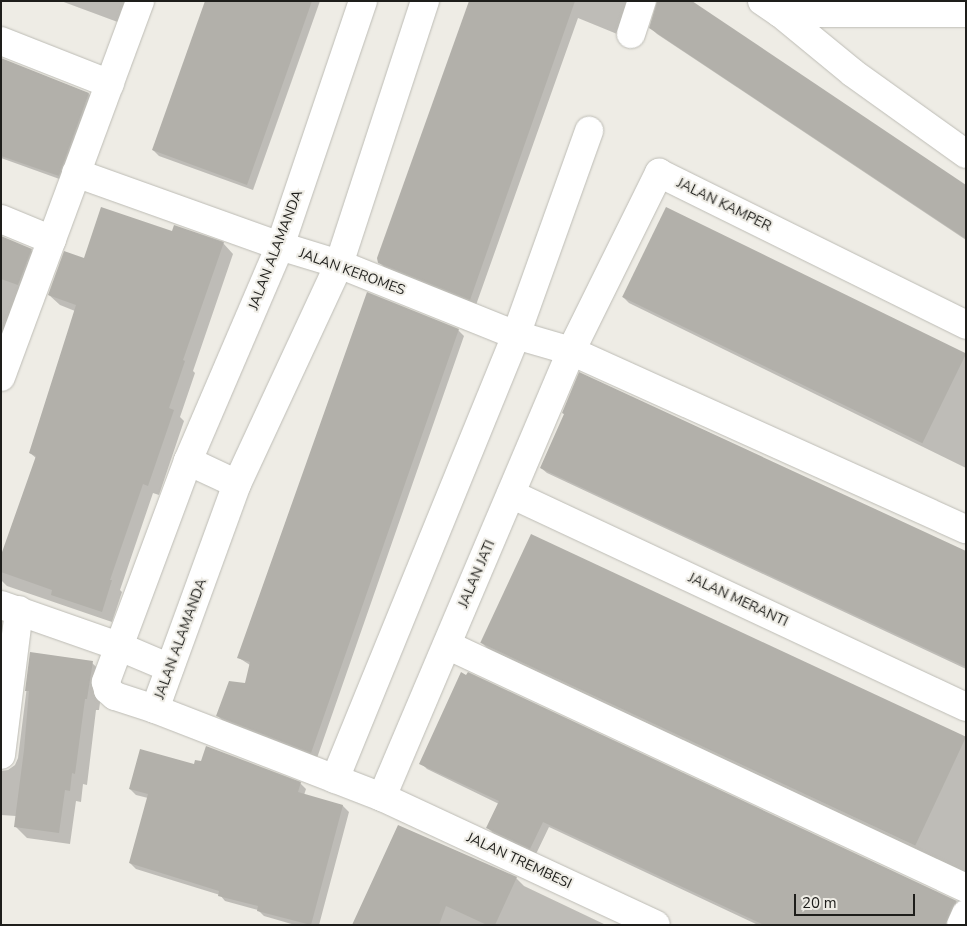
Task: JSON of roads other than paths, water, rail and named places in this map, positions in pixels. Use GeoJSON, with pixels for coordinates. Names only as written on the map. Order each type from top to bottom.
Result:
{"type":"FeatureCollection","features":[{"type":"Feature","properties":{"kind":"street"},"geometry":{"type":"LineString","coordinates":[[2,375],[140,1]]}},
{"type":"Feature","properties":{"kind":"street","name":"JALAN ALAMANDA"},"geometry":{"type":"LineString","coordinates":[[363,1],[280,246],[188,461],[118,646],[106,682],[108,690],[115,696],[156,709],[238,484],[339,264],[425,1]]}},
{"type":"Feature","properties":{"kind":"street"},"geometry":{"type":"LineString","coordinates":[[631,34],[642,1]]}},
{"type":"Feature","properties":{"kind":"street"},"geometry":{"type":"LineString","coordinates":[[771,7],[966,12]]}},
{"type":"Feature","properties":{"kind":"street"},"geometry":{"type":"LineString","coordinates":[[771,7],[852,73],[966,154]]}},
{"type":"Feature","properties":{"kind":"street"},"geometry":{"type":"LineString","coordinates":[[1,41],[110,84]]}},
{"type":"Feature","properties":{"kind":"street"},"geometry":{"type":"LineString","coordinates":[[335,780],[516,335],[589,131]]}},
{"type":"Feature","properties":{"kind":"street","name":"JALAN KEROMES"},"geometry":{"type":"LineString","coordinates":[[76,173],[280,246],[339,264],[516,335],[571,350],[966,529]]}},
{"type":"Feature","properties":{"kind":"street","name":"JALAN KAMPER"},"geometry":{"type":"LineString","coordinates":[[571,350],[659,173],[966,325]]}},
{"type":"Feature","properties":{"kind":"street"},"geometry":{"type":"LineString","coordinates":[[1,219],[52,240]]}},
{"type":"Feature","properties":{"kind":"street","name":"JALAN JATI"},"geometry":{"type":"LineString","coordinates":[[382,797],[571,350]]}},
{"type":"Feature","properties":{"kind":"street"},"geometry":{"type":"LineString","coordinates":[[188,461],[238,484]]}},
{"type":"Feature","properties":{"kind":"street","name":"JALAN MERANTI"},"geometry":{"type":"LineString","coordinates":[[511,494],[966,707]]}},
{"type":"Feature","properties":{"kind":"street"},"geometry":{"type":"LineString","coordinates":[[1,755],[10,607],[118,646],[170,668]]}},
{"type":"Feature","properties":{"kind":"street"},"geometry":{"type":"LineString","coordinates":[[447,644],[966,888]]}},
{"type":"Feature","properties":{"kind":"street","name":"JALAN TREMBESI"},"geometry":{"type":"LineString","coordinates":[[156,709],[382,797],[656,925]]}},
{"type":"Feature","properties":{"kind":"street"},"geometry":{"type":"LineString","coordinates":[[961,925],[966,914]]}}]}
